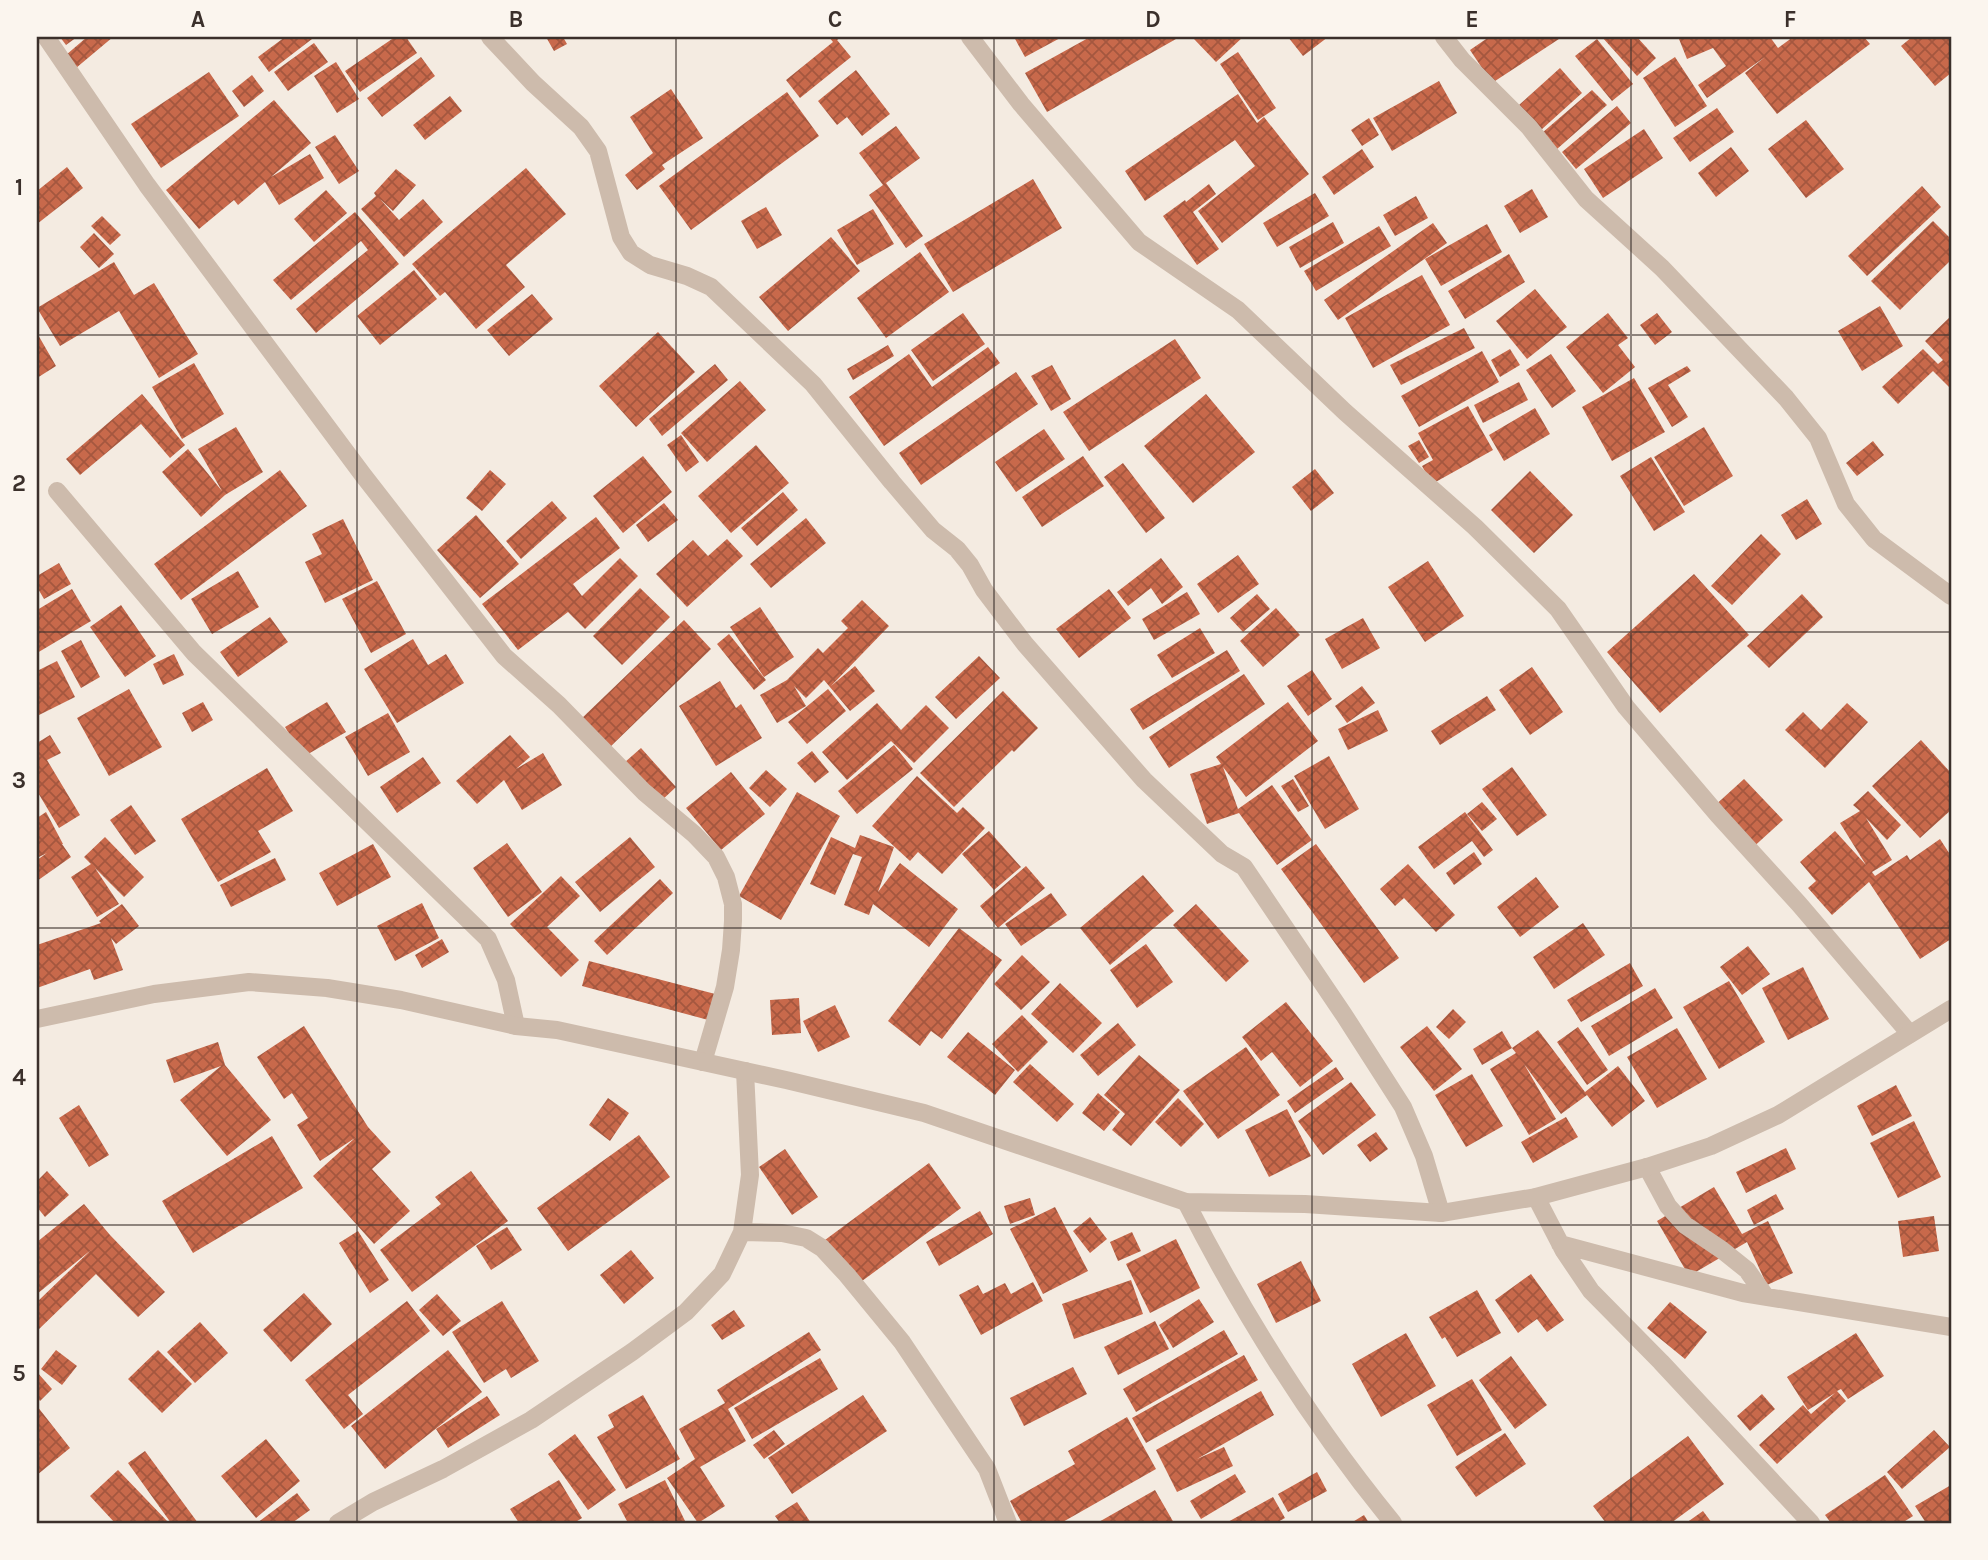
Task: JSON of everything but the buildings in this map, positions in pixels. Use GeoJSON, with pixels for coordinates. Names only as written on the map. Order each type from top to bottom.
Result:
{"type":"FeatureCollection","features":[{"type":"Feature","properties":{"kind":"street"},"geometry":{"type":"LineString","coordinates":[[46,37],[156,197],[363,475],[504,656],[559,705],[644,792],[694,834],[716,857],[726,877],[733,904],[733,921],[724,987],[703,1062]]}},
{"type":"Feature","properties":{"kind":"street"},"geometry":{"type":"LineString","coordinates":[[490,37],[533,83],[581,127],[598,151],[621,237],[631,253],[650,265],[687,276],[711,287],[813,384],[891,482],[933,530],[957,549],[1025,644],[1144,780],[1222,854],[1244,867],[1345,1015],[1403,1107],[1424,1156],[1441,1213]]}},
{"type":"Feature","properties":{"kind":"street"},"geometry":{"type":"LineString","coordinates":[[970,37],[1021,104],[1139,242],[1238,310],[1345,412],[1475,527],[1558,610],[1626,707],[1910,1034]]}},
{"type":"Feature","properties":{"kind":"street"},"geometry":{"type":"LineString","coordinates":[[1444,37],[1462,60],[1529,127],[1586,199],[1662,268],[1786,398],[1818,438],[1846,504],[1874,539],[1951,596]]}},
{"type":"Feature","properties":{"kind":"street"},"geometry":{"type":"LineString","coordinates":[[57,491],[194,653],[488,939],[506,980],[516,1026]]}},
{"type":"Feature","properties":{"kind":"street"},"geometry":{"type":"LineString","coordinates":[[37,1018],[154,994],[249,982],[327,988],[401,1000],[516,1026],[557,1030],[924,1113],[1185,1202],[1305,1204],[1441,1213],[1536,1197],[1647,1167],[1711,1146],[1778,1115],[1951,1009]]}},
{"type":"Feature","properties":{"kind":"street"},"geometry":{"type":"LineString","coordinates":[[338,1523],[383,1496],[443,1469],[531,1420],[686,1312],[722,1274],[743,1232],[750,1175],[745,1071]]}},
{"type":"Feature","properties":{"kind":"street"},"geometry":{"type":"LineString","coordinates":[[1647,1167],[1668,1206],[1685,1225],[1747,1270],[1766,1297]]}},
{"type":"Feature","properties":{"kind":"street"},"geometry":{"type":"LineString","coordinates":[[1536,1197],[1560,1244],[1591,1291],[1811,1523]]}},
{"type":"Feature","properties":{"kind":"street"},"geometry":{"type":"LineString","coordinates":[[1185,1202],[1218,1266],[1286,1378],[1344,1461],[1393,1523]]}},
{"type":"Feature","properties":{"kind":"street"},"geometry":{"type":"LineString","coordinates":[[743,1232],[782,1233],[806,1238],[822,1248],[847,1275],[902,1342],[987,1469],[1008,1523]]}},
{"type":"Feature","properties":{"kind":"street"},"geometry":{"type":"LineString","coordinates":[[1560,1244],[1766,1297],[1951,1327]]}}]}
